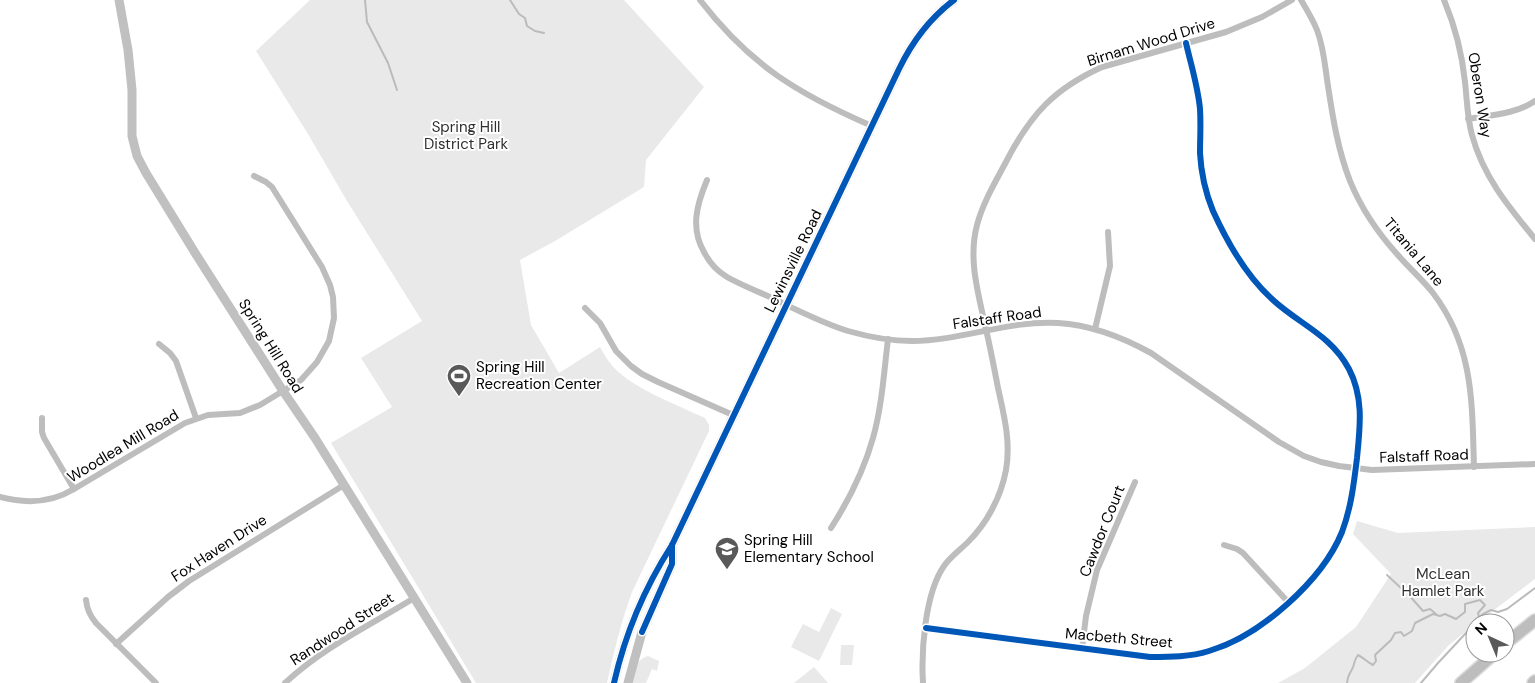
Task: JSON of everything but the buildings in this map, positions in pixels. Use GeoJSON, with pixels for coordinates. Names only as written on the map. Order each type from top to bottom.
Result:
{"type":"FeatureCollection","features":[{"type":"Feature","properties":{"kind":"highway"},"geometry":{"type":"LineString","coordinates":[[1515,636],[1535,620]]}},
{"type":"Feature","properties":{"kind":"highway"},"geometry":{"type":"LineString","coordinates":[[1461,683],[1484,663]]}},
{"type":"Feature","properties":{"kind":"main road","name":"Spring Hill Road"},"geometry":{"type":"LineString","coordinates":[[119,0],[128,50],[132,90],[132,136],[137,156],[197,256],[315,438],[467,683]]}},
{"type":"Feature","properties":{"kind":"main road","name":"Lewinsville Road"},"geometry":{"type":"LineString","coordinates":[[614,683],[622,648],[630,628],[662,560],[672,544],[898,69],[914,41],[937,15],[954,0]]}},
{"type":"Feature","properties":{"kind":"main road","name":"Lewinsville Road"},"geometry":{"type":"LineString","coordinates":[[628,683],[638,644],[672,564],[672,544]]}},
{"type":"Feature","properties":{"kind":"main road"},"geometry":{"type":"LineString","coordinates":[[630,628],[638,644]]}},
{"type":"Feature","properties":{"kind":"street"},"geometry":{"type":"LineString","coordinates":[[700,0],[730,36],[771,72],[823,104],[872,126]]}},
{"type":"Feature","properties":{"kind":"street","name":"Birnam Wood Drive"},"geometry":{"type":"LineString","coordinates":[[923,683],[922,653],[930,598],[938,575],[948,560],[968,542],[982,525],[997,499],[1006,470],[1008,454],[1007,430],[974,273],[977,226],[988,196],[1025,129],[1035,115],[1057,94],[1086,74],[1102,67],[1226,32],[1244,25],[1292,0]]}},
{"type":"Feature","properties":{"kind":"street","name":"Titania Lane"},"geometry":{"type":"LineString","coordinates":[[1301,0],[1317,29],[1323,50],[1334,126],[1340,152],[1351,184],[1367,214],[1384,239],[1434,294],[1460,342],[1469,376],[1474,467]]}},
{"type":"Feature","properties":{"kind":"street","name":"Oberon Way"},"geometry":{"type":"LineString","coordinates":[[1444,0],[1457,36],[1462,58],[1468,119],[1477,152],[1492,184],[1502,199],[1535,238]]}},
{"type":"Feature","properties":{"kind":"street","name":"Macbeth Street"},"geometry":{"type":"LineString","coordinates":[[926,628],[1150,657],[1177,657],[1201,653],[1224,646],[1253,631],[1268,620],[1316,575],[1335,547],[1348,515],[1356,469],[1360,408],[1354,381],[1348,368],[1332,345],[1274,301],[1251,277],[1212,209],[1200,155],[1198,92],[1186,43]]}},
{"type":"Feature","properties":{"kind":"street"},"geometry":{"type":"LineString","coordinates":[[1468,119],[1512,111],[1535,101]]}},
{"type":"Feature","properties":{"kind":"street","name":"Woodlea Mill Road"},"geometry":{"type":"LineString","coordinates":[[0,497],[34,502],[58,497],[185,423],[208,415],[240,413],[251,410],[283,391],[309,372],[324,352],[332,330],[334,318],[333,296],[322,266],[272,187],[254,176]]}},
{"type":"Feature","properties":{"kind":"street","name":"Falstaff Road"},"geometry":{"type":"LineString","coordinates":[[707,180],[699,200],[696,221],[697,232],[704,252],[714,266],[727,277],[828,324],[848,331],[888,339],[929,340],[956,337],[1023,324],[1059,323],[1095,329],[1117,336],[1151,353],[1288,448],[1322,462],[1356,469],[1392,470],[1535,464]]}},
{"type":"Feature","properties":{"kind":"street"},"geometry":{"type":"LineString","coordinates":[[1095,329],[1110,266],[1108,232]]}},
{"type":"Feature","properties":{"kind":"street"},"geometry":{"type":"LineString","coordinates":[[585,308],[600,323],[616,351],[642,374],[732,415]]}},
{"type":"Feature","properties":{"kind":"street"},"geometry":{"type":"LineString","coordinates":[[831,528],[855,487],[872,442],[881,402],[888,339]]}},
{"type":"Feature","properties":{"kind":"street"},"geometry":{"type":"LineString","coordinates":[[160,344],[176,361],[196,418]]}},
{"type":"Feature","properties":{"kind":"street"},"geometry":{"type":"LineString","coordinates":[[42,418],[44,438],[74,489]]}},
{"type":"Feature","properties":{"kind":"street","name":"Cawdor Court"},"geometry":{"type":"LineString","coordinates":[[1082,648],[1086,616],[1097,570],[1135,482]]}},
{"type":"Feature","properties":{"kind":"street","name":"Fox Haven Drive"},"geometry":{"type":"LineString","coordinates":[[116,644],[161,602],[189,581],[344,485]]}},
{"type":"Feature","properties":{"kind":"street"},"geometry":{"type":"LineString","coordinates":[[1224,545],[1243,553],[1288,602]]}},
{"type":"Feature","properties":{"kind":"street","name":"Randwood Street"},"geometry":{"type":"LineString","coordinates":[[285,683],[306,664],[324,652],[414,598]]}},
{"type":"Feature","properties":{"kind":"street"},"geometry":{"type":"LineString","coordinates":[[86,600],[90,616],[156,683]]}},
{"type":"Feature","properties":{"kind":"green space","name":"Spring Hill District Park"},"geometry":{"type":"Polygon","coordinates":[[[310,0],[624,0],[704,87],[646,160],[644,187],[520,260],[531,325],[559,373],[600,347],[610,363],[629,380],[654,395],[705,418],[709,425],[709,431],[632,592],[621,626],[607,683],[476,683],[331,443],[392,407],[361,358],[422,321],[256,51],[310,0]]]}},
{"type":"Feature","properties":{"kind":"green space","name":"McLean Hamlet Park"},"geometry":{"type":"Polygon","coordinates":[[[1357,521],[1398,533],[1535,527],[1535,579],[1490,613],[1465,613],[1465,632],[1448,646],[1415,683],[1278,683],[1305,668],[1356,627],[1391,574],[1353,534],[1357,521]]]}},
{"type":"Feature","properties":{"kind":"green space"},"geometry":{"type":"Polygon","coordinates":[[[831,608],[842,614],[819,661],[791,647],[803,624],[819,632],[831,608]]]}},
{"type":"Feature","properties":{"kind":"green space"},"geometry":{"type":"Polygon","coordinates":[[[841,645],[854,645],[852,665],[840,665],[841,645]]]}},
{"type":"Feature","properties":{"kind":"green space"},"geometry":{"type":"Polygon","coordinates":[[[648,656],[659,661],[657,671],[652,669],[646,683],[632,683],[638,663],[648,656]]]}},
{"type":"Feature","properties":{"kind":"green space"},"geometry":{"type":"Polygon","coordinates":[[[814,667],[828,683],[794,683],[814,667]]]}},
{"type":"Feature","properties":{"kind":"waterway"},"geometry":{"type":"LineString","coordinates":[[365,0],[367,22],[388,63],[397,90]]}},
{"type":"Feature","properties":{"kind":"waterway"},"geometry":{"type":"LineString","coordinates":[[510,0],[519,14],[525,18],[527,26],[535,31],[544,33]]}},
{"type":"Feature","properties":{"kind":"waterway"},"geometry":{"type":"LineString","coordinates":[[1387,575],[1402,589]]}},
{"type":"Feature","properties":{"kind":"waterway"},"geometry":{"type":"LineString","coordinates":[[1421,683],[1466,633],[1475,620],[1491,610],[1498,612],[1507,609],[1535,588]]}},
{"type":"Feature","properties":{"kind":"waterway"},"geometry":{"type":"LineString","coordinates":[[1408,594],[1423,611],[1430,609],[1436,614]]}},
{"type":"Feature","properties":{"kind":"waterway"},"geometry":{"type":"LineString","coordinates":[[1347,683],[1358,655],[1373,665],[1376,661],[1375,655],[1391,640],[1395,633],[1401,632],[1404,636],[1412,631],[1415,623],[1433,614],[1440,616],[1445,614],[1456,619],[1465,612],[1465,604],[1480,600],[1485,605],[1478,613]]}},
{"type":"Feature","properties":{"kind":"cycle path"},"geometry":{"type":"LineString","coordinates":[[614,683],[637,611],[653,577],[672,545],[899,69],[922,31],[954,0]]}},
{"type":"Feature","properties":{"kind":"cycle path"},"geometry":{"type":"LineString","coordinates":[[926,628],[1150,657],[1202,653],[1229,644],[1268,620],[1287,604],[1320,569],[1333,551],[1342,532],[1352,495],[1359,435],[1360,413],[1354,380],[1342,357],[1333,347],[1273,300],[1254,281],[1238,259],[1219,223],[1210,204],[1203,175],[1200,153],[1199,101],[1186,43]]}},
{"type":"Feature","properties":{"kind":"cycle path"},"geometry":{"type":"LineString","coordinates":[[642,632],[672,564],[672,545]]}},
{"type":"Feature","properties":{"kind":"place","name":"Spring Hill Recreation Center"},"geometry":{"type":"Point","coordinates":[459,397]}},
{"type":"Feature","properties":{"kind":"place","name":"Spring Hill Elementary School"},"geometry":{"type":"Point","coordinates":[727,570]}}]}
